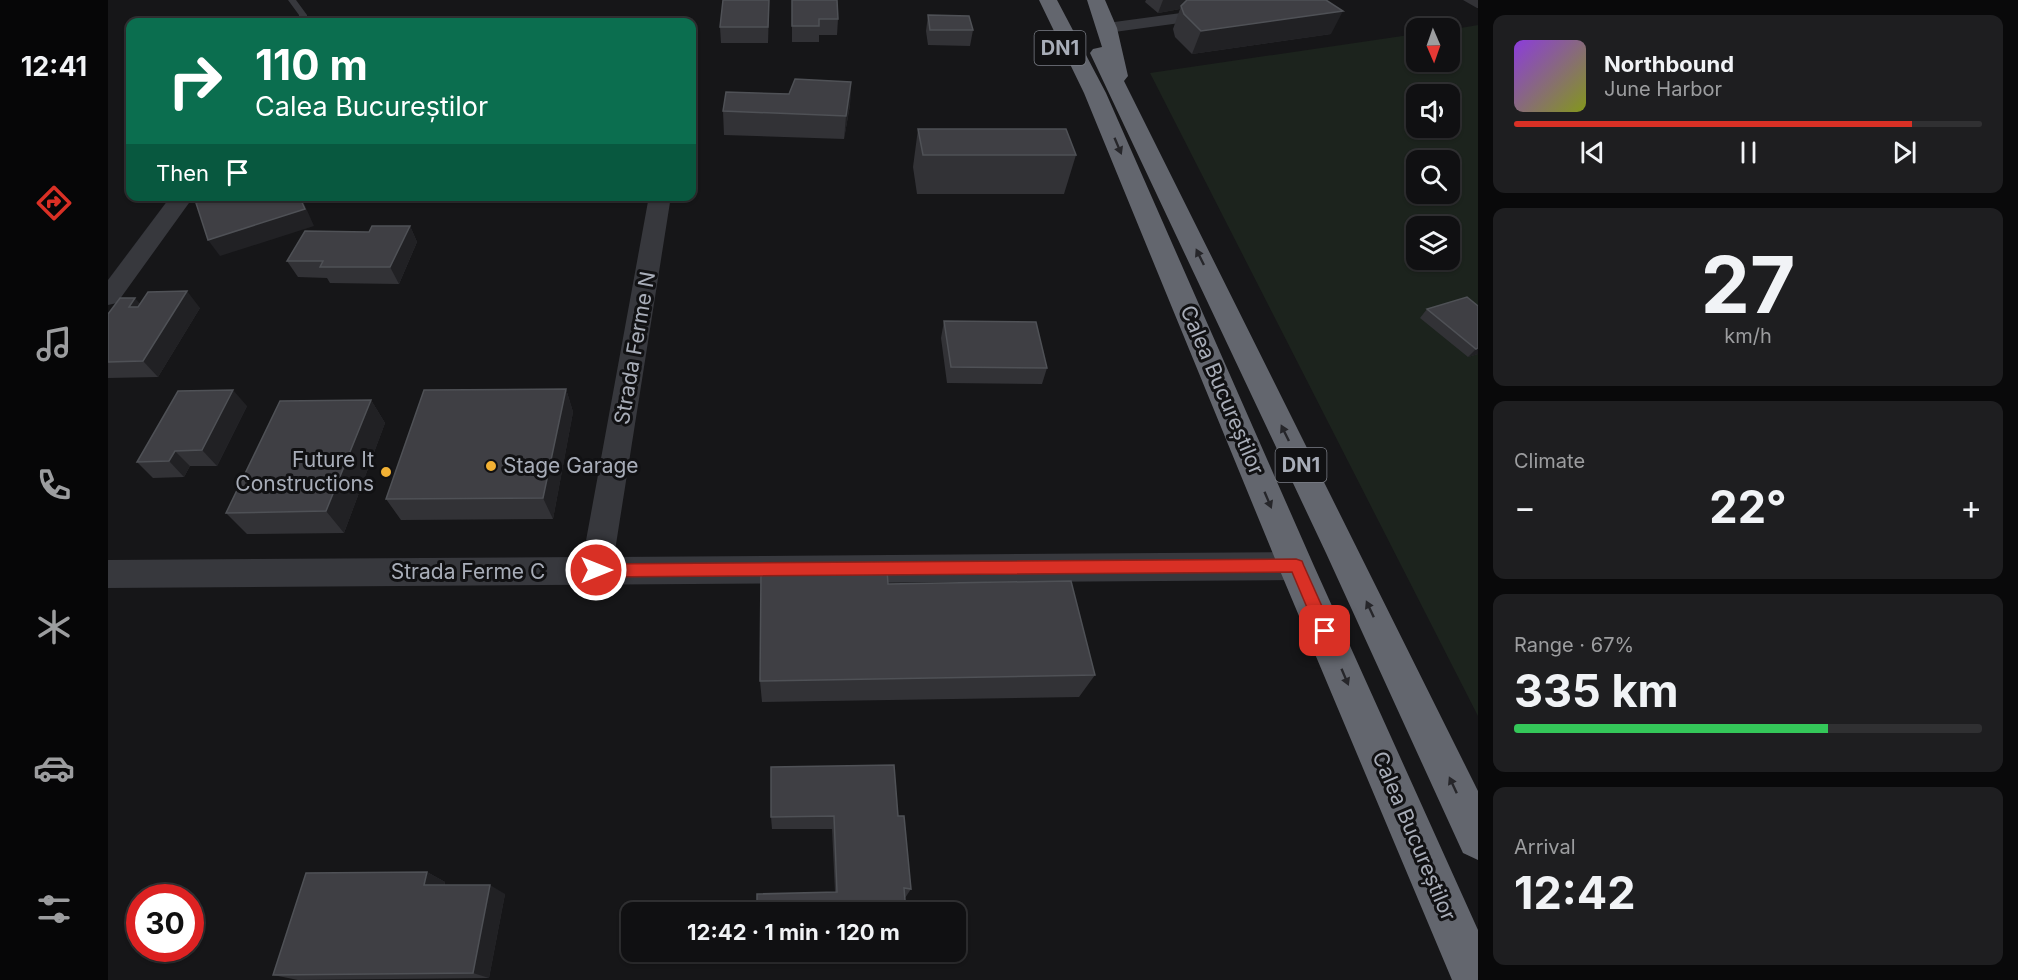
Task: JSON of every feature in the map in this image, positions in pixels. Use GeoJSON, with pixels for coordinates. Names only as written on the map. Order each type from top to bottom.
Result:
{"type":"FeatureCollection","features":[{"type":"Feature","properties":{"kind":"highway","name":"DN1"},"geometry":{"type":"LineString","coordinates":[[1030,0],[1061,50],[1108,93]]}},
{"type":"Feature","properties":{"kind":"highway","name":"Calea Bucureștilor"},"geometry":{"type":"LineString","coordinates":[[1048,0],[1108,93],[1348,563],[1478,838]]}},
{"type":"Feature","properties":{"kind":"highway","name":"DN1"},"geometry":{"type":"LineString","coordinates":[[1096,0],[1097,29]]}},
{"type":"Feature","properties":{"kind":"highway","name":"Calea Bucureștilor"},"geometry":{"type":"LineString","coordinates":[[1097,29],[1108,93],[1296,566],[1476,980]]}},
{"type":"Feature","properties":{"kind":"street"},"geometry":{"type":"LineString","coordinates":[[1097,29],[1233,11]]}},
{"type":"Feature","properties":{"kind":"street"},"geometry":{"type":"LineString","coordinates":[[108,297],[179,201]]}},
{"type":"Feature","properties":{"kind":"street","name":"Strada Ferme N"},"geometry":{"type":"LineString","coordinates":[[596,570],[659,201]]}},
{"type":"Feature","properties":{"kind":"street","name":"Strada Ferme C"},"geometry":{"type":"LineString","coordinates":[[108,574],[1296,566]]}},
{"type":"Feature","properties":{"kind":"lane"},"geometry":{"type":"LineString","coordinates":[[292,0],[303,18]]}},
{"type":"Feature","properties":{"kind":"shaded area"},"geometry":{"type":"Polygon","coordinates":[[[1478,25],[1478,716],[1150,73],[1406,35],[1406,72],[1460,72],[1460,28],[1478,25]]]}},
{"type":"Feature","properties":{"kind":"building"},"geometry":{"type":"Polygon","coordinates":[[[723,0],[769,0],[768,27],[720,27],[723,0]]]}},
{"type":"Feature","properties":{"kind":"building"},"geometry":{"type":"Polygon","coordinates":[[[792,0],[837,0],[838,19],[819,19],[819,26],[792,26],[792,0]]]}},
{"type":"Feature","properties":{"kind":"building"},"geometry":{"type":"Polygon","coordinates":[[[1187,0],[1326,0],[1343,11],[1201,31],[1184,14],[1181,6],[1187,0]]]}},
{"type":"Feature","properties":{"kind":"building"},"geometry":{"type":"Polygon","coordinates":[[[928,15],[969,16],[973,30],[930,30],[928,15]]]}},
{"type":"Feature","properties":{"kind":"building"},"geometry":{"type":"Polygon","coordinates":[[[795,79],[851,82],[846,116],[723,111],[726,92],[789,94],[795,79]]]}},
{"type":"Feature","properties":{"kind":"building"},"geometry":{"type":"Polygon","coordinates":[[[918,129],[1066,129],[1076,155],[923,155],[918,129]]]}},
{"type":"Feature","properties":{"kind":"building"},"geometry":{"type":"Polygon","coordinates":[[[203,201],[301,201],[305,209],[208,240],[196,203],[203,201]]]}},
{"type":"Feature","properties":{"kind":"building"},"geometry":{"type":"Polygon","coordinates":[[[372,226],[410,226],[390,267],[320,267],[323,261],[287,261],[305,231],[369,232],[372,226]]]}},
{"type":"Feature","properties":{"kind":"building"},"geometry":{"type":"Polygon","coordinates":[[[187,291],[143,361],[108,362],[108,314],[120,298],[135,298],[129,307],[138,307],[148,292],[187,291]]]}},
{"type":"Feature","properties":{"kind":"building"},"geometry":{"type":"Polygon","coordinates":[[[1467,297],[1478,306],[1478,348],[1476,349],[1427,309],[1467,297]]]}},
{"type":"Feature","properties":{"kind":"building"},"geometry":{"type":"Polygon","coordinates":[[[944,321],[1036,322],[1047,368],[951,367],[944,321]]]}},
{"type":"Feature","properties":{"kind":"building","name":"Stage Garage"},"geometry":{"type":"Polygon","coordinates":[[[566,389],[543,498],[386,499],[424,390],[566,389]]]}},
{"type":"Feature","properties":{"kind":"building"},"geometry":{"type":"Polygon","coordinates":[[[233,390],[202,450],[175,451],[169,461],[137,462],[178,391],[233,390]]]}},
{"type":"Feature","properties":{"kind":"building"},"geometry":{"type":"Polygon","coordinates":[[[371,400],[326,511],[226,513],[280,401],[371,400]]]}},
{"type":"Feature","properties":{"kind":"building"},"geometry":{"type":"Polygon","coordinates":[[[887,570],[888,584],[1071,581],[1095,675],[760,681],[761,573],[887,570]]]}},
{"type":"Feature","properties":{"kind":"building"},"geometry":{"type":"Polygon","coordinates":[[[894,765],[898,816],[904,816],[911,889],[904,888],[905,902],[757,902],[757,894],[837,892],[834,816],[771,817],[771,767],[894,765]]]}},
{"type":"Feature","properties":{"kind":"building"},"geometry":{"type":"Polygon","coordinates":[[[427,872],[424,885],[490,885],[473,973],[273,975],[306,873],[427,872]]]}},
{"type":"Feature","properties":{"kind":"place","name":"Stage Garage"},"geometry":{"type":"Point","coordinates":[491,466]}},
{"type":"Feature","properties":{"kind":"place","name":"Future It Constructions"},"geometry":{"type":"Point","coordinates":[386,472]}},
{"type":"Feature","properties":{"kind":"route"},"geometry":{"type":"LineString","coordinates":[[596,570],[1296,566],[1325,631]]}}]}
